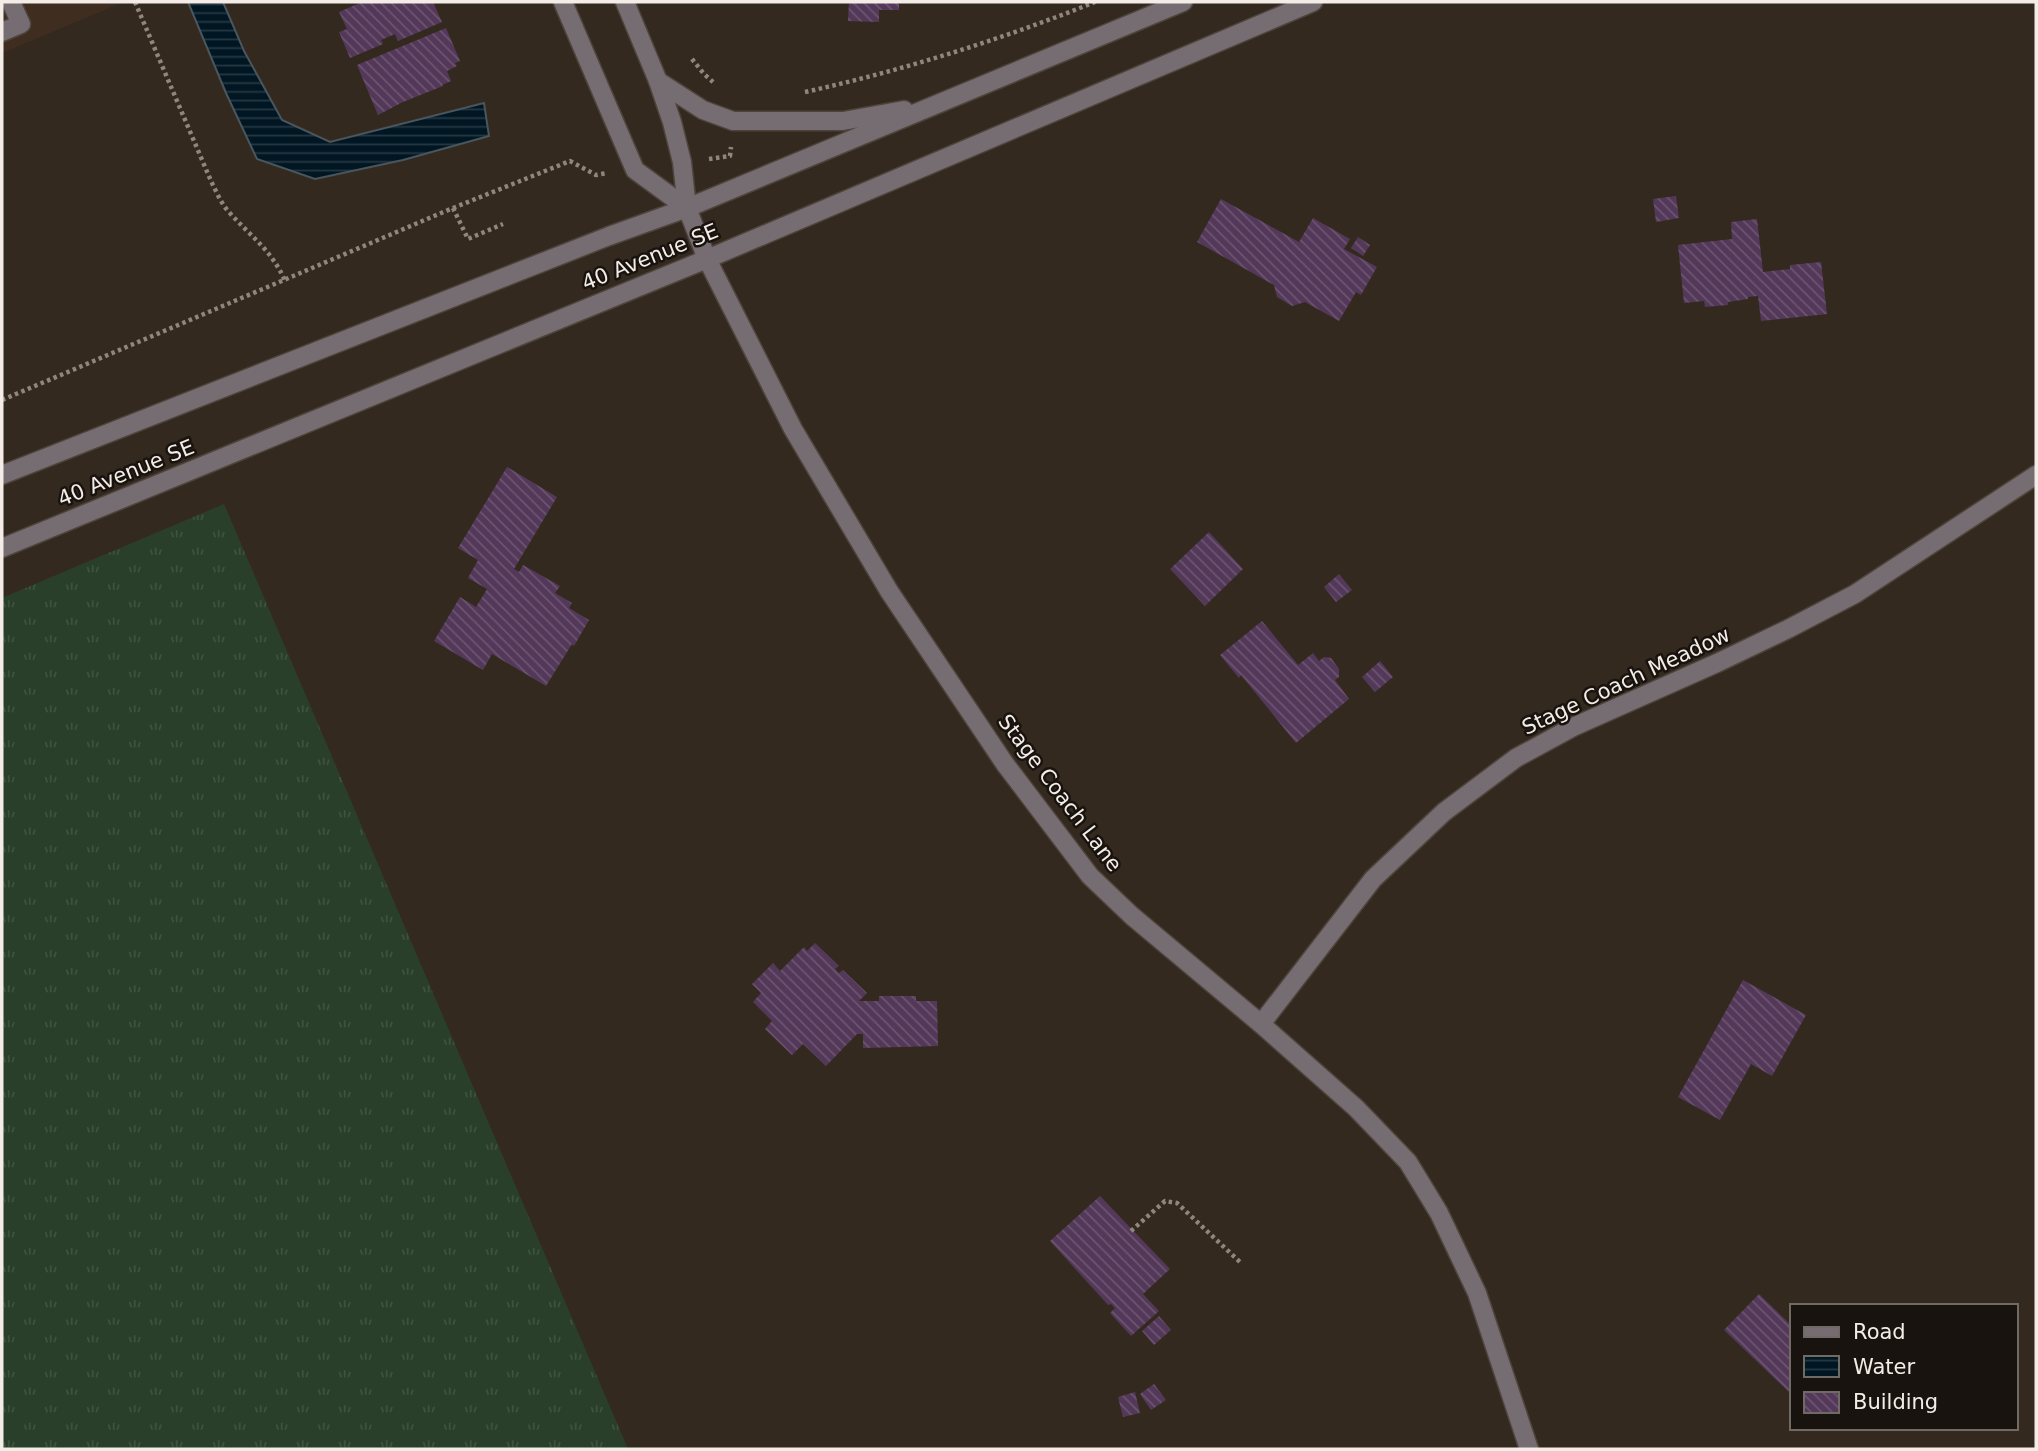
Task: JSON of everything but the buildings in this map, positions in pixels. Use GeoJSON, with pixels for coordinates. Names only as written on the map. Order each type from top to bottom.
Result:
{"type":"FeatureCollection","features":[{"type":"Feature","properties":{"kind":"street"},"geometry":{"type":"LineString","coordinates":[[2,32],[21,24],[11,2]]}},
{"type":"Feature","properties":{"kind":"street"},"geometry":{"type":"LineString","coordinates":[[564,2],[635,170],[687,208]]}},
{"type":"Feature","properties":{"kind":"street","name":"Stage Coach Lane"},"geometry":{"type":"LineString","coordinates":[[625,2],[658,81],[682,162],[687,208],[707,259],[793,429],[889,591],[1005,764],[1090,876],[1132,916],[1356,1108],[1408,1162],[1439,1213],[1477,1293],[1529,1449]]}},
{"type":"Feature","properties":{"kind":"street","name":"40 Avenue SE"},"geometry":{"type":"LineString","coordinates":[[2,475],[687,208],[1183,2]]}},
{"type":"Feature","properties":{"kind":"street","name":"40 Avenue SE"},"geometry":{"type":"LineString","coordinates":[[2,548],[707,259],[1313,2]]}},
{"type":"Feature","properties":{"kind":"street"},"geometry":{"type":"LineString","coordinates":[[658,81],[703,110],[733,121],[843,121],[939,104]]}},
{"type":"Feature","properties":{"kind":"street","name":"Stage Coach Meadow"},"geometry":{"type":"LineString","coordinates":[[1261,1024],[1373,879],[1444,812],[1516,758],[1573,727],[1705,669],[1855,594],[2036,475]]}},
{"type":"Feature","properties":{"kind":"path"},"geometry":{"type":"LineString","coordinates":[[135,2],[225,208],[269,253],[278,264],[285,281]]}},
{"type":"Feature","properties":{"kind":"path"},"geometry":{"type":"LineString","coordinates":[[801,93],[979,46],[1094,2]]}},
{"type":"Feature","properties":{"kind":"path"},"geometry":{"type":"LineString","coordinates":[[692,59],[704,74],[718,85]]}},
{"type":"Feature","properties":{"kind":"path"},"geometry":{"type":"LineString","coordinates":[[682,162],[730,156],[733,121]]}},
{"type":"Feature","properties":{"kind":"path"},"geometry":{"type":"LineString","coordinates":[[2,400],[570,161],[596,175],[635,170]]}},
{"type":"Feature","properties":{"kind":"path"},"geometry":{"type":"LineString","coordinates":[[453,208],[468,239],[503,224]]}},
{"type":"Feature","properties":{"kind":"path"},"geometry":{"type":"LineString","coordinates":[[1132,1231],[1165,1201],[1177,1203],[1240,1262]]}},
{"type":"Feature","properties":{"kind":"shaded area"},"geometry":{"type":"Polygon","coordinates":[[[2,2],[121,2],[121,3],[2,53],[2,2]]]}},
{"type":"Feature","properties":{"kind":"green space"},"geometry":{"type":"Polygon","coordinates":[[[224,504],[628,1449],[2,1449],[2,598],[224,504]]]}},
{"type":"Feature","properties":{"kind":"water"},"geometry":{"type":"Polygon","coordinates":[[[188,2],[223,2],[244,51],[282,120],[330,142],[484,103],[489,136],[403,160],[315,179],[257,159],[188,2]]]}}]}
